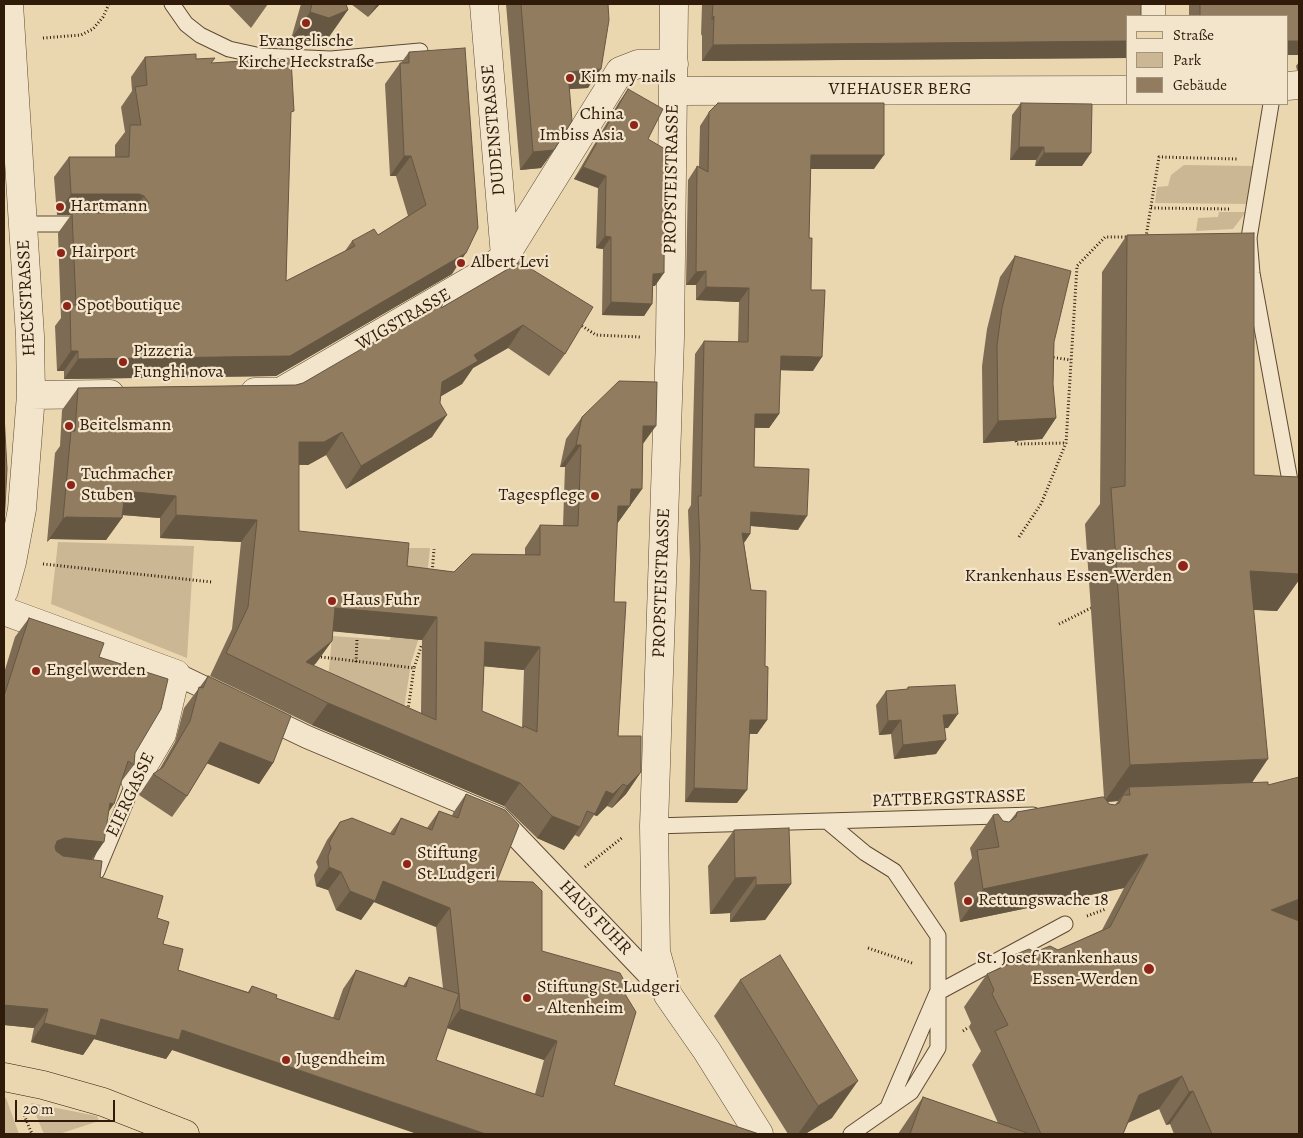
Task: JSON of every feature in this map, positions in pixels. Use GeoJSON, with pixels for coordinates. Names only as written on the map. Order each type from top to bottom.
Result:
{"type":"FeatureCollection","features":[{"type":"Feature","properties":{"kind":"main road"},"geometry":{"type":"LineString","coordinates":[[4,1077],[44,1085],[103,1102],[186,1134]]}},
{"type":"Feature","properties":{"kind":"street","name":"HECKSTRASSE"},"geometry":{"type":"LineString","coordinates":[[4,591],[12,562],[22,509],[31,395],[23,224],[11,140],[9,4]]}},
{"type":"Feature","properties":{"kind":"street","name":"DUDENSTRASSE"},"geometry":{"type":"LineString","coordinates":[[484,4],[505,256]]}},
{"type":"Feature","properties":{"kind":"street","name":"PROPSTEISTRASSE"},"geometry":{"type":"LineString","coordinates":[[674,4],[670,338],[654,826],[656,952],[668,995],[707,1051],[759,1134]]}},
{"type":"Feature","properties":{"kind":"street","name":"WIGSTRASSE"},"geometry":{"type":"LineString","coordinates":[[231,392],[280,392],[489,270],[505,256],[620,71],[638,64],[674,64]]}},
{"type":"Feature","properties":{"kind":"street","name":"VIEHAUSER BERG"},"geometry":{"type":"LineString","coordinates":[[674,91],[1126,90]]}},
{"type":"Feature","properties":{"kind":"street"},"geometry":{"type":"LineString","coordinates":[[31,395],[131,394]]}},
{"type":"Feature","properties":{"kind":"street","name":"HAUS FUHR"},"geometry":{"type":"LineString","coordinates":[[4,611],[176,674],[307,737],[499,818],[668,995]]}},
{"type":"Feature","properties":{"kind":"street","name":"EIERGASSE"},"geometry":{"type":"LineString","coordinates":[[135,780],[162,734],[176,674]]}},
{"type":"Feature","properties":{"kind":"lane"},"geometry":{"type":"LineString","coordinates":[[172,4],[186,24],[200,35],[229,50],[261,56],[331,59],[420,51]]}},
{"type":"Feature","properties":{"kind":"lane"},"geometry":{"type":"LineString","coordinates":[[1271,105],[1249,238],[1252,273],[1299,530]]}},
{"type":"Feature","properties":{"kind":"lane"},"geometry":{"type":"LineString","coordinates":[[23,224],[96,224]]}},
{"type":"Feature","properties":{"kind":"lane","name":"EIERGASSE"},"geometry":{"type":"LineString","coordinates":[[69,868],[96,871],[135,780]]}},
{"type":"Feature","properties":{"kind":"lane","name":"PATTBERGSTRASSE"},"geometry":{"type":"LineString","coordinates":[[654,826],[828,822],[981,822],[1051,815]]}},
{"type":"Feature","properties":{"kind":"lane"},"geometry":{"type":"LineString","coordinates":[[828,822],[865,854],[894,871],[938,936],[938,1048],[911,1092],[852,1134]]}},
{"type":"Feature","properties":{"kind":"lane"},"geometry":{"type":"LineString","coordinates":[[888,1109],[937,993],[1064,924]]}},
{"type":"Feature","properties":{"kind":"path"},"geometry":{"type":"LineString","coordinates":[[11,40],[81,35],[93,29],[103,17],[109,4]]}},
{"type":"Feature","properties":{"kind":"path"},"geometry":{"type":"LineString","coordinates":[[1146,237],[1159,157],[1263,160]]}},
{"type":"Feature","properties":{"kind":"path"},"geometry":{"type":"LineString","coordinates":[[1151,208],[1255,209]]}},
{"type":"Feature","properties":{"kind":"path"},"geometry":{"type":"LineString","coordinates":[[1019,537],[1040,504],[1066,443],[1077,266],[1105,237],[1156,238]]}},
{"type":"Feature","properties":{"kind":"path"},"geometry":{"type":"LineString","coordinates":[[572,320],[596,334],[670,338]]}},
{"type":"Feature","properties":{"kind":"path"},"geometry":{"type":"LineString","coordinates":[[1042,356],[1071,360]]}},
{"type":"Feature","properties":{"kind":"path"},"geometry":{"type":"LineString","coordinates":[[1016,440],[1017,444],[1066,443]]}},
{"type":"Feature","properties":{"kind":"path"},"geometry":{"type":"LineString","coordinates":[[432,578],[434,549]]}},
{"type":"Feature","properties":{"kind":"path"},"geometry":{"type":"LineString","coordinates":[[50,564],[212,582]]}},
{"type":"Feature","properties":{"kind":"path"},"geometry":{"type":"LineString","coordinates":[[1059,624],[1091,608]]}},
{"type":"Feature","properties":{"kind":"path"},"geometry":{"type":"LineString","coordinates":[[356,662],[357,639]]}},
{"type":"Feature","properties":{"kind":"path"},"geometry":{"type":"LineString","coordinates":[[407,714],[414,668],[422,643]]}},
{"type":"Feature","properties":{"kind":"path"},"geometry":{"type":"LineString","coordinates":[[321,657],[414,668]]}},
{"type":"Feature","properties":{"kind":"path"},"geometry":{"type":"LineString","coordinates":[[581,870],[631,830],[654,826]]}},
{"type":"Feature","properties":{"kind":"path"},"geometry":{"type":"LineString","coordinates":[[868,948],[938,972]]}},
{"type":"Feature","properties":{"kind":"green space"},"geometry":{"type":"Polygon","coordinates":[[[1184,165],[1254,166],[1249,204],[1155,203],[1157,187],[1168,186],[1171,175],[1184,165]]]}},
{"type":"Feature","properties":{"kind":"green space"},"geometry":{"type":"Polygon","coordinates":[[[1219,212],[1246,212],[1233,229],[1196,231],[1198,218],[1218,217],[1219,212]]]}},
{"type":"Feature","properties":{"kind":"green space"},"geometry":{"type":"Polygon","coordinates":[[[58,542],[194,546],[187,658],[51,604],[58,542]]]}},
{"type":"Feature","properties":{"kind":"green space"},"geometry":{"type":"Polygon","coordinates":[[[397,548],[430,548],[422,628],[411,663],[403,715],[327,690],[332,636],[390,640],[397,548]]]}},
{"type":"Feature","properties":{"kind":"green space"},"geometry":{"type":"Polygon","coordinates":[[[4,1097],[6,1098],[19,1134],[4,1134],[4,1097]]]}},
{"type":"Feature","properties":{"kind":"green space"},"geometry":{"type":"Polygon","coordinates":[[[31,1103],[97,1116],[99,1121],[59,1134],[44,1134],[31,1103]]]}},
{"type":"Feature","properties":{"kind":"building"},"geometry":{"type":"Polygon","coordinates":[[[312,4],[346,4],[348,10],[329,18],[310,12],[312,4]]]}},
{"type":"Feature","properties":{"kind":"building"},"geometry":{"type":"Polygon","coordinates":[[[521,4],[608,4],[609,20],[601,69],[568,72],[572,121],[554,150],[533,152],[521,4]]]}},
{"type":"Feature","properties":{"kind":"building"},"geometry":{"type":"Polygon","coordinates":[[[713,4],[1141,4],[1141,15],[1126,15],[1126,41],[713,45],[714,16],[712,20],[713,4]]]}},
{"type":"Feature","properties":{"kind":"building"},"geometry":{"type":"Polygon","coordinates":[[[1200,4],[1299,4],[1299,41],[1288,41],[1288,15],[1200,15],[1200,4]]]}},
{"type":"Feature","properties":{"kind":"building"},"geometry":{"type":"Polygon","coordinates":[[[465,48],[478,228],[466,253],[290,356],[78,359],[78,351],[71,351],[70,305],[76,305],[72,213],[140,213],[147,209],[149,203],[144,196],[139,194],[71,194],[69,157],[129,157],[130,125],[141,125],[135,87],[147,85],[145,57],[196,54],[196,59],[215,58],[211,63],[291,58],[294,111],[291,112],[286,281],[355,246],[352,241],[374,229],[378,235],[426,205],[411,156],[404,156],[400,63],[409,63],[409,52],[465,48]]]}},
{"type":"Feature","properties":{"kind":"building"},"geometry":{"type":"Polygon","coordinates":[[[628,89],[663,109],[648,139],[665,149],[664,273],[653,274],[652,304],[611,302],[611,237],[605,236],[606,176],[583,167],[628,89]]]}},
{"type":"Feature","properties":{"kind":"building"},"geometry":{"type":"Polygon","coordinates":[[[718,103],[884,103],[884,155],[811,155],[809,238],[812,238],[811,290],[825,290],[822,357],[781,356],[779,414],[755,414],[754,467],[809,469],[807,516],[751,512],[750,534],[742,533],[751,590],[766,591],[765,666],[768,667],[767,720],[750,720],[747,790],[694,788],[700,547],[698,496],[701,496],[704,341],[748,342],[749,288],[706,287],[706,271],[696,272],[697,166],[708,172],[709,112],[718,103]]]}},
{"type":"Feature","properties":{"kind":"building"},"geometry":{"type":"Polygon","coordinates":[[[1021,103],[1092,104],[1091,153],[1044,153],[1044,147],[1019,147],[1021,103]]]}},
{"type":"Feature","properties":{"kind":"building","name":"Evangelisches Krankenhaus Essen-Werden"},"geometry":{"type":"Polygon","coordinates":[[[1254,233],[1254,475],[1299,477],[1299,574],[1250,571],[1268,759],[1130,765],[1111,488],[1125,486],[1127,235],[1254,233]]]}},
{"type":"Feature","properties":{"kind":"building"},"geometry":{"type":"Polygon","coordinates":[[[1015,256],[1071,271],[1054,342],[1053,384],[1056,418],[998,421],[997,345],[1002,308],[1015,256]]]}},
{"type":"Feature","properties":{"kind":"building"},"geometry":{"type":"Polygon","coordinates":[[[520,262],[593,307],[565,354],[523,325],[474,355],[478,361],[442,382],[440,403],[447,415],[361,466],[342,432],[324,442],[299,442],[299,531],[409,543],[407,566],[454,572],[472,554],[540,555],[540,525],[578,526],[581,445],[576,445],[582,417],[619,381],[657,382],[656,426],[643,426],[642,489],[631,489],[630,506],[618,506],[614,602],[626,602],[618,736],[641,736],[641,772],[627,786],[623,784],[613,794],[606,791],[595,814],[587,811],[580,827],[552,816],[520,783],[328,703],[226,653],[248,607],[257,520],[176,515],[176,496],[125,491],[122,518],[66,517],[63,519],[71,431],[75,431],[78,388],[296,385],[303,383],[444,301],[441,308],[520,262]],[[335,608],[332,641],[306,662],[436,720],[437,617],[335,608]],[[485,642],[482,711],[537,732],[540,647],[485,642]]]}},
{"type":"Feature","properties":{"kind":"building"},"geometry":{"type":"Polygon","coordinates":[[[4,414],[7,469],[4,525],[4,414]]]}},
{"type":"Feature","properties":{"kind":"building"},"geometry":{"type":"Polygon","coordinates":[[[29,618],[104,643],[99,657],[168,679],[161,709],[135,753],[134,765],[128,761],[114,804],[110,803],[104,842],[65,838],[57,841],[56,851],[63,856],[102,861],[100,877],[163,896],[157,918],[169,922],[163,944],[183,949],[178,970],[249,993],[252,986],[277,995],[276,998],[339,1020],[356,970],[406,987],[409,977],[459,994],[450,908],[383,881],[375,901],[350,891],[341,872],[329,867],[328,856],[331,848],[329,843],[340,822],[352,818],[394,835],[401,818],[432,830],[439,811],[458,818],[466,794],[505,810],[519,825],[497,881],[533,882],[542,891],[542,951],[620,973],[627,986],[625,994],[636,1012],[614,1085],[759,1134],[486,1134],[182,1030],[179,1040],[101,1019],[96,1036],[44,1023],[48,1009],[4,1005],[4,696],[29,618]],[[459,994],[436,1060],[543,1097],[557,1041],[460,1009],[459,994]]]}},
{"type":"Feature","properties":{"kind":"building"},"geometry":{"type":"Polygon","coordinates":[[[208,676],[291,716],[273,763],[220,742],[187,796],[153,774],[163,767],[190,721],[199,687],[203,688],[208,676]]]}},
{"type":"Feature","properties":{"kind":"building"},"geometry":{"type":"Polygon","coordinates":[[[955,685],[958,714],[943,715],[946,740],[903,745],[901,720],[888,721],[886,691],[908,689],[908,687],[955,685]]]}},
{"type":"Feature","properties":{"kind":"building","name":"St. Josef Krankenhaus Essen-Werden"},"geometry":{"type":"Polygon","coordinates":[[[1299,777],[1299,899],[1271,910],[1299,921],[1299,1134],[1212,1134],[1193,1091],[1189,1092],[1182,1076],[1139,1095],[1123,1134],[1041,1134],[995,1031],[1008,1025],[992,994],[994,990],[987,974],[1014,962],[1014,955],[1029,949],[1035,952],[1050,946],[1058,950],[1110,927],[1148,854],[983,889],[977,850],[999,847],[993,815],[998,814],[1003,821],[1009,822],[1016,817],[1017,812],[1102,797],[1109,804],[1115,805],[1119,803],[1123,795],[1130,795],[1129,787],[1268,782],[1268,785],[1299,777]]]}},
{"type":"Feature","properties":{"kind":"building"},"geometry":{"type":"Polygon","coordinates":[[[789,828],[791,884],[756,885],[756,877],[735,878],[734,830],[789,828]]]}},
{"type":"Feature","properties":{"kind":"building"},"geometry":{"type":"Polygon","coordinates":[[[780,955],[858,1081],[818,1106],[740,980],[780,955]]]}},
{"type":"Feature","properties":{"kind":"building"},"geometry":{"type":"Polygon","coordinates":[[[923,1097],[1030,1134],[910,1134],[923,1097]]]}},
{"type":"Feature","properties":{"kind":"place","name":"Evangelische Kirche Heckstraße"},"geometry":{"type":"Point","coordinates":[306,23]}},
{"type":"Feature","properties":{"kind":"place","name":"Kim my nails"},"geometry":{"type":"Point","coordinates":[570,78]}},
{"type":"Feature","properties":{"kind":"place","name":"China Imbiss Asia"},"geometry":{"type":"Point","coordinates":[634,125]}},
{"type":"Feature","properties":{"kind":"place","name":"Hartmann"},"geometry":{"type":"Point","coordinates":[60,207]}},
{"type":"Feature","properties":{"kind":"place","name":"Hairport"},"geometry":{"type":"Point","coordinates":[61,253]}},
{"type":"Feature","properties":{"kind":"place","name":"Albert Levi"},"geometry":{"type":"Point","coordinates":[461,263]}},
{"type":"Feature","properties":{"kind":"place","name":"Spot boutique"},"geometry":{"type":"Point","coordinates":[67,306]}},
{"type":"Feature","properties":{"kind":"place","name":"Pizzeria Funghi nova"},"geometry":{"type":"Point","coordinates":[123,362]}},
{"type":"Feature","properties":{"kind":"place","name":"Beitelsmann"},"geometry":{"type":"Point","coordinates":[69,426]}},
{"type":"Feature","properties":{"kind":"place","name":"Tuchmacher Stuben"},"geometry":{"type":"Point","coordinates":[71,485]}},
{"type":"Feature","properties":{"kind":"place","name":"Tagespflege"},"geometry":{"type":"Point","coordinates":[595,496]}},
{"type":"Feature","properties":{"kind":"place","name":"Evangelisches Krankenhaus Essen-Werden"},"geometry":{"type":"Point","coordinates":[1183,566]}},
{"type":"Feature","properties":{"kind":"place","name":"Haus Fuhr"},"geometry":{"type":"Point","coordinates":[332,601]}},
{"type":"Feature","properties":{"kind":"place","name":"Engel werden"},"geometry":{"type":"Point","coordinates":[36,671]}},
{"type":"Feature","properties":{"kind":"place","name":"Stiftung St.Ludgeri"},"geometry":{"type":"Point","coordinates":[407,864]}},
{"type":"Feature","properties":{"kind":"place","name":"Rettungswache 18"},"geometry":{"type":"Point","coordinates":[968,901]}},
{"type":"Feature","properties":{"kind":"place","name":"St. Josef Krankenhaus Essen-Werden"},"geometry":{"type":"Point","coordinates":[1149,969]}},
{"type":"Feature","properties":{"kind":"place","name":"Stiftung St.Ludgeri - Altenheim"},"geometry":{"type":"Point","coordinates":[527,998]}},
{"type":"Feature","properties":{"kind":"place","name":"Jugendheim"},"geometry":{"type":"Point","coordinates":[286,1060]}}]}
